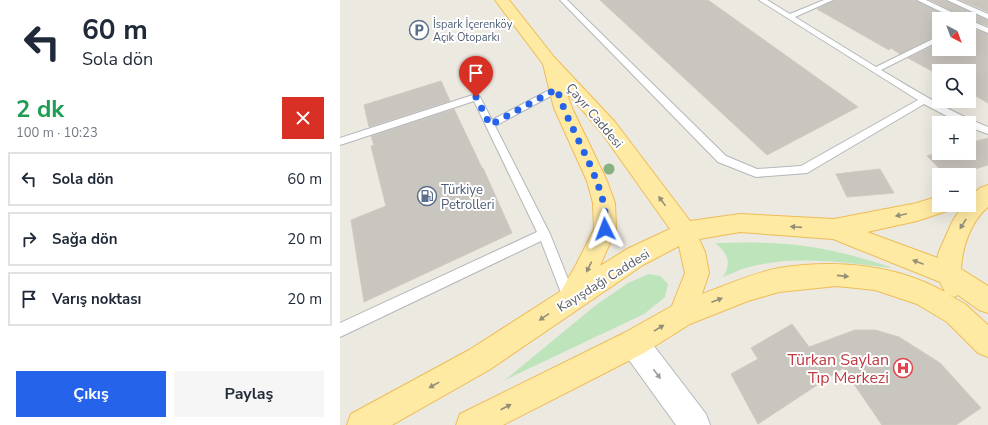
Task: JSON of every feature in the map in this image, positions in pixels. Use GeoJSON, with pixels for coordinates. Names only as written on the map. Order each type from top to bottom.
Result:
{"type":"FeatureCollection","features":[{"type":"Feature","properties":{"kind":"main road","name":"Çayır Caddesi"},"geometry":{"type":"LineString","coordinates":[[502,0],[548,60],[608,127],[685,232],[693,252],[697,273],[681,315]]}},
{"type":"Feature","properties":{"kind":"main road"},"geometry":{"type":"LineString","coordinates":[[548,60],[563,108],[597,181],[604,203],[605,229],[586,273],[570,299]]}},
{"type":"Feature","properties":{"kind":"main road"},"geometry":{"type":"LineString","coordinates":[[976,193],[988,189]]}},
{"type":"Feature","properties":{"kind":"main road"},"geometry":{"type":"LineString","coordinates":[[988,194],[976,204],[960,229],[950,254],[949,274],[967,306],[988,335]]}},
{"type":"Feature","properties":{"kind":"main road","name":"Kayışdağı Caddesi"},"geometry":{"type":"LineString","coordinates":[[362,425],[479,360],[635,257],[685,232],[740,223],[834,229],[917,212],[932,207]]}},
{"type":"Feature","properties":{"kind":"main road"},"geometry":{"type":"LineString","coordinates":[[834,229],[949,274],[988,302]]}},
{"type":"Feature","properties":{"kind":"main road"},"geometry":{"type":"LineString","coordinates":[[471,425],[634,343],[681,315],[747,289],[779,280],[837,275],[875,279],[924,294],[956,313],[988,343]]}},
{"type":"Feature","properties":{"kind":"street"},"geometry":{"type":"LineString","coordinates":[[634,343],[694,425]]}},
{"type":"Feature","properties":{"kind":"lane"},"geometry":{"type":"LineString","coordinates":[[563,0],[722,159],[756,173],[803,170],[924,100]]}},
{"type":"Feature","properties":{"kind":"lane"},"geometry":{"type":"LineString","coordinates":[[762,0],[924,100],[955,116]]}},
{"type":"Feature","properties":{"kind":"lane"},"geometry":{"type":"LineString","coordinates":[[790,17],[830,0]]}},
{"type":"Feature","properties":{"kind":"lane"},"geometry":{"type":"LineString","coordinates":[[920,0],[947,12]]}},
{"type":"Feature","properties":{"kind":"lane"},"geometry":{"type":"LineString","coordinates":[[950,0],[988,17]]}},
{"type":"Feature","properties":{"kind":"lane"},"geometry":{"type":"LineString","coordinates":[[976,26],[988,31]]}},
{"type":"Feature","properties":{"kind":"lane"},"geometry":{"type":"LineString","coordinates":[[875,70],[932,42]]}},
{"type":"Feature","properties":{"kind":"lane"},"geometry":{"type":"LineString","coordinates":[[490,125],[557,89]]}},
{"type":"Feature","properties":{"kind":"lane"},"geometry":{"type":"LineString","coordinates":[[340,142],[476,97],[544,234],[570,299]]}},
{"type":"Feature","properties":{"kind":"lane"},"geometry":{"type":"LineString","coordinates":[[976,126],[988,131]]}},
{"type":"Feature","properties":{"kind":"lane"},"geometry":{"type":"LineString","coordinates":[[340,330],[544,234]]}},
{"type":"Feature","properties":{"kind":"green space"},"geometry":{"type":"Polygon","coordinates":[[[715,243],[787,244],[818,248],[863,258],[893,268],[838,262],[782,261],[746,268],[723,277],[728,263],[727,258],[723,251],[715,243]]]}},
{"type":"Feature","properties":{"kind":"green space"},"geometry":{"type":"Polygon","coordinates":[[[649,274],[660,276],[668,284],[665,297],[644,314],[505,380],[596,305],[628,283],[649,274]]]}},
{"type":"Feature","properties":{"kind":"building"},"geometry":{"type":"Polygon","coordinates":[[[600,0],[708,0],[858,107],[767,155],[600,0]]]}},
{"type":"Feature","properties":{"kind":"building"},"geometry":{"type":"Polygon","coordinates":[[[834,0],[916,0],[939,12],[932,12],[932,38],[900,54],[891,48],[889,50],[817,9],[834,0]]]}},
{"type":"Feature","properties":{"kind":"building"},"geometry":{"type":"Polygon","coordinates":[[[930,0],[946,0],[971,12],[953,12],[930,0]]]}},
{"type":"Feature","properties":{"kind":"building"},"geometry":{"type":"Polygon","coordinates":[[[960,0],[988,0],[988,12],[960,0]]]}},
{"type":"Feature","properties":{"kind":"building"},"geometry":{"type":"Polygon","coordinates":[[[976,14],[988,20],[988,26],[976,22],[976,14]]]}},
{"type":"Feature","properties":{"kind":"building"},"geometry":{"type":"Polygon","coordinates":[[[976,30],[988,34],[988,103],[976,96],[976,64],[932,64],[932,71],[908,58],[932,46],[932,56],[976,56],[976,30]]]}},
{"type":"Feature","properties":{"kind":"building"},"geometry":{"type":"Polygon","coordinates":[[[441,81],[450,101],[369,127],[364,105],[441,81]]]}},
{"type":"Feature","properties":{"kind":"building"},"geometry":{"type":"Polygon","coordinates":[[[454,109],[483,168],[512,233],[364,302],[351,220],[386,206],[371,146],[374,145],[371,136],[454,109]]]}},
{"type":"Feature","properties":{"kind":"building"},"geometry":{"type":"Polygon","coordinates":[[[988,138],[988,165],[976,169],[939,168],[927,156],[932,154],[932,160],[976,160],[976,141],[988,138]]]}},
{"type":"Feature","properties":{"kind":"building"},"geometry":{"type":"Polygon","coordinates":[[[880,169],[894,193],[847,197],[836,174],[880,169]]]}},
{"type":"Feature","properties":{"kind":"building"},"geometry":{"type":"Polygon","coordinates":[[[792,324],[809,347],[855,330],[875,330],[899,337],[940,363],[981,408],[956,425],[882,425],[843,368],[758,424],[731,374],[758,359],[751,348],[792,324]]]}},
{"type":"Feature","properties":{"kind":"place","name":"İspark İçerenköy Açık Otoparkı"},"geometry":{"type":"Point","coordinates":[419,30]}},
{"type":"Feature","properties":{"kind":"place","name":"Türkiye Petrolleri"},"geometry":{"type":"Point","coordinates":[427,196]}},
{"type":"Feature","properties":{"kind":"place","name":"Türkan Saylan Tıp Merkezi"},"geometry":{"type":"Point","coordinates":[903,368]}},
{"type":"Feature","properties":{"kind":"route"},"geometry":{"type":"LineString","coordinates":[[476,97],[490,125],[557,89],[563,108],[597,181],[604,203],[605,229]]}}]}
